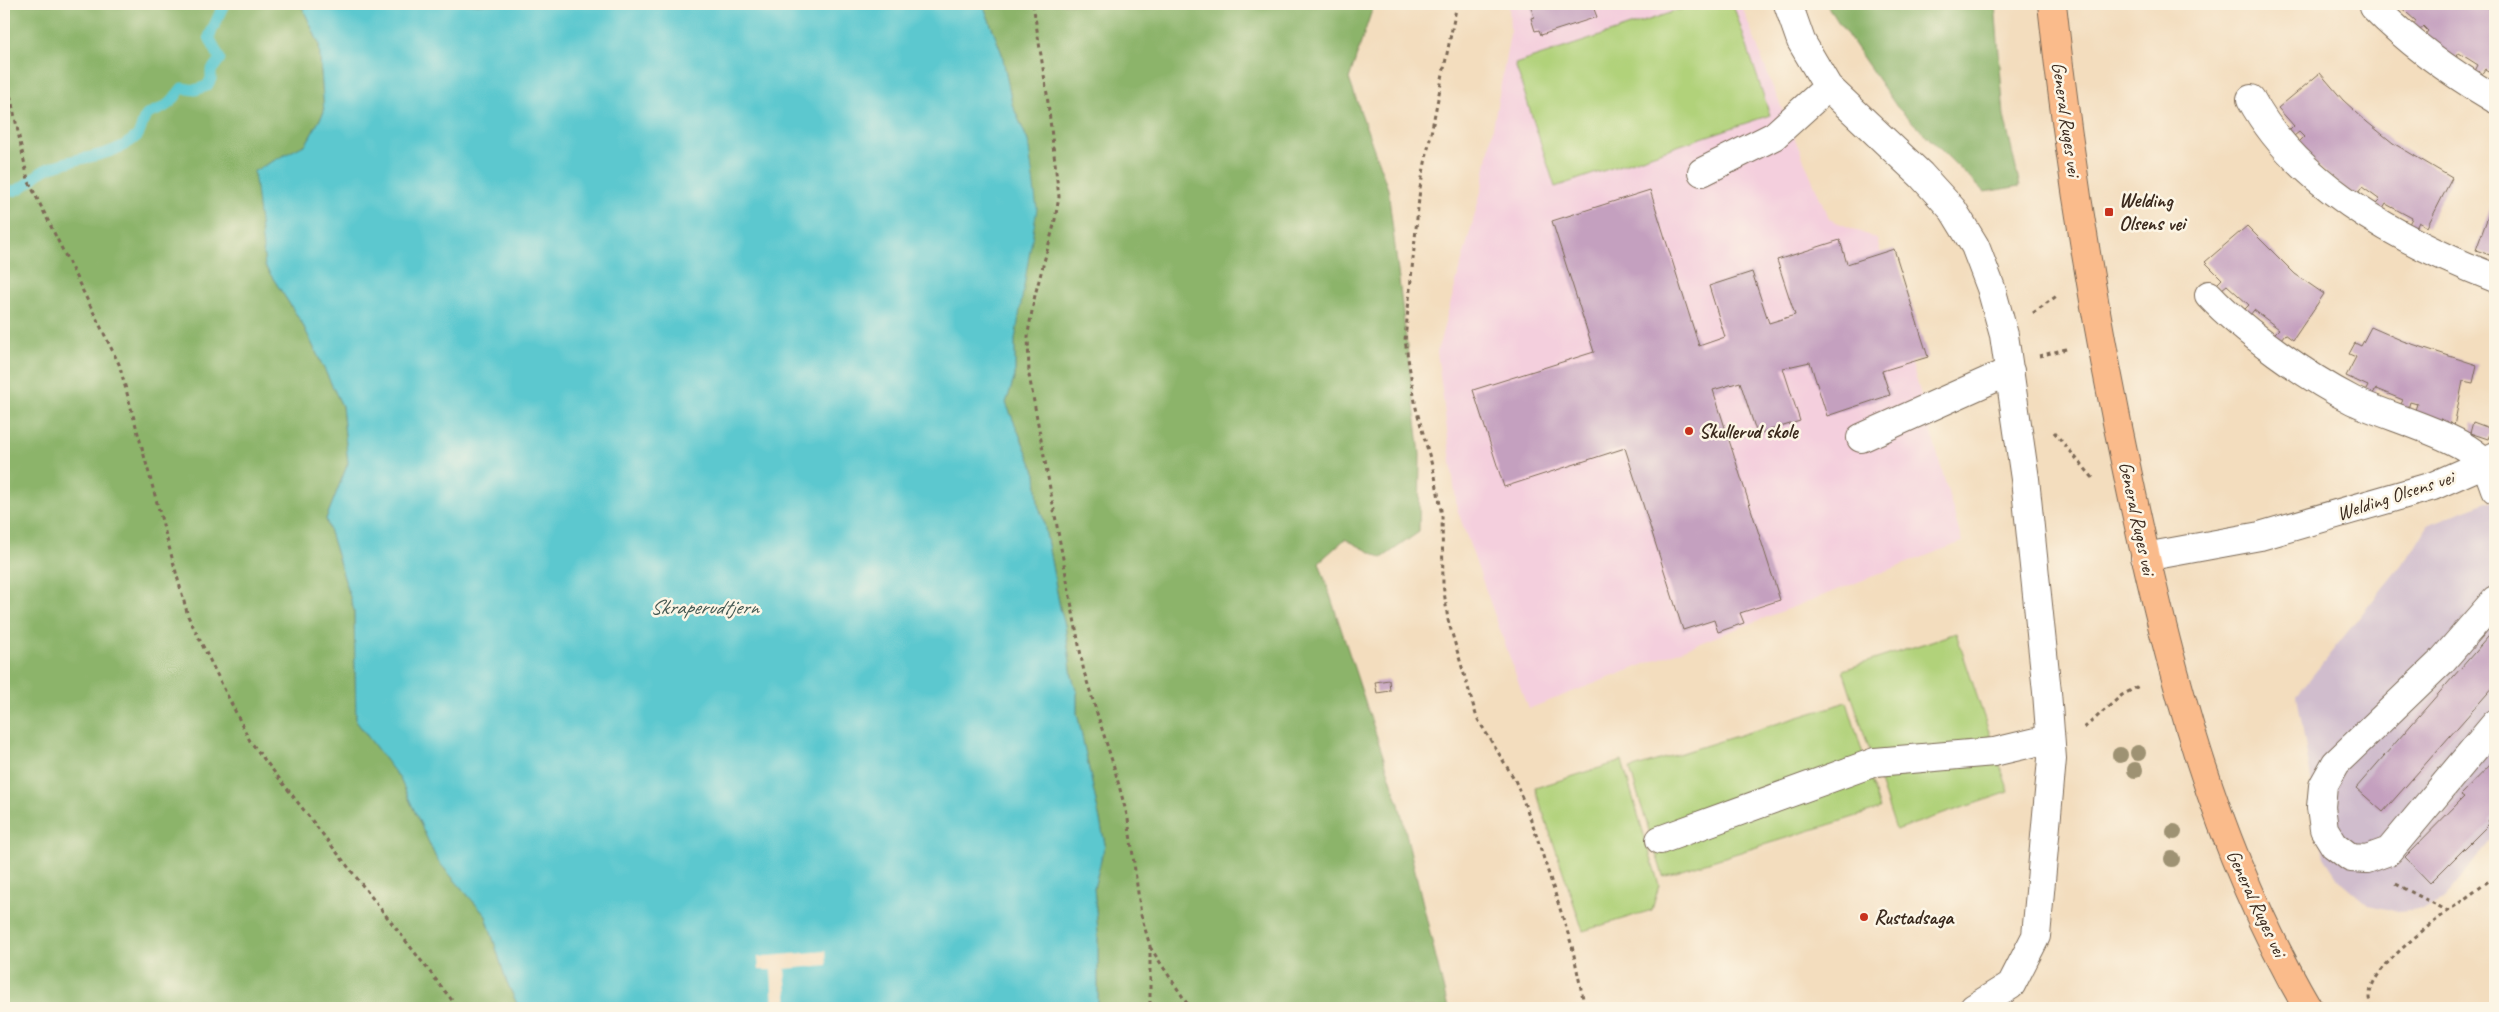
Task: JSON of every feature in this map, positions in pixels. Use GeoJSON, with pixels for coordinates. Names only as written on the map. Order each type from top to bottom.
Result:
{"type":"FeatureCollection","features":[{"type":"Feature","properties":{"kind":"main road","name":"General Ruges vei"},"geometry":{"type":"LineString","coordinates":[[2052,4],[2064,110],[2099,336],[2145,557],[2166,643],[2209,790],[2264,921],[2308,1008]]}},
{"type":"Feature","properties":{"kind":"street"},"geometry":{"type":"LineString","coordinates":[[1788,4],[1801,41],[1814,68],[1828,87],[1921,175],[1953,210],[1975,246],[1991,288],[2004,335],[2015,403],[2040,612],[2050,749],[2036,936],[2011,985],[1974,1008]]}},
{"type":"Feature","properties":{"kind":"street"},"geometry":{"type":"LineString","coordinates":[[2374,7],[2397,31],[2424,52],[2460,78],[2495,99]]}},
{"type":"Feature","properties":{"kind":"street"},"geometry":{"type":"LineString","coordinates":[[1702,172],[1774,136],[1828,87]]}},
{"type":"Feature","properties":{"kind":"street"},"geometry":{"type":"LineString","coordinates":[[2250,99],[2261,119],[2280,141],[2340,196],[2414,242],[2456,263],[2495,278]]}},
{"type":"Feature","properties":{"kind":"street"},"geometry":{"type":"LineString","coordinates":[[2209,294],[2225,312],[2249,331],[2319,381],[2353,401],[2437,433],[2490,460],[2495,489]]}},
{"type":"Feature","properties":{"kind":"street"},"geometry":{"type":"LineString","coordinates":[[1861,438],[2010,371]]}},
{"type":"Feature","properties":{"kind":"street","name":"Welding Olsens vei"},"geometry":{"type":"LineString","coordinates":[[2145,557],[2260,536],[2434,486],[2490,460]]}},
{"type":"Feature","properties":{"kind":"street"},"geometry":{"type":"LineString","coordinates":[[2495,600],[2440,662],[2336,763],[2323,786],[2321,807],[2324,829],[2334,845],[2351,858],[2367,859],[2389,851],[2495,724]]}},
{"type":"Feature","properties":{"kind":"street"},"geometry":{"type":"LineString","coordinates":[[1660,840],[1874,762],[2050,749]]}},
{"type":"Feature","properties":{"kind":"path"},"geometry":{"type":"LineString","coordinates":[[1033,4],[1047,94],[1059,197],[1030,324],[1029,375],[1084,672],[1128,819],[1142,915],[1150,946],[1150,1008]]}},
{"type":"Feature","properties":{"kind":"path"},"geometry":{"type":"LineString","coordinates":[[1457,4],[1420,188],[1405,340],[1416,408],[1435,476],[1442,516],[1443,584],[1448,620],[1477,718],[1515,780],[1533,825],[1572,946],[1585,1008]]}},
{"type":"Feature","properties":{"kind":"path"},"geometry":{"type":"LineString","coordinates":[[4,65],[28,180],[119,364],[188,616],[250,741],[458,1008]]}},
{"type":"Feature","properties":{"kind":"path"},"geometry":{"type":"LineString","coordinates":[[2015,403],[2034,408],[2093,478]]}},
{"type":"Feature","properties":{"kind":"path"},"geometry":{"type":"LineString","coordinates":[[2050,749],[2122,695],[2141,685]]}},
{"type":"Feature","properties":{"kind":"path"},"geometry":{"type":"LineString","coordinates":[[2367,859],[2389,881],[2448,911]]}},
{"type":"Feature","properties":{"kind":"path"},"geometry":{"type":"LineString","coordinates":[[2373,1008],[2370,997],[2371,990],[2389,958],[2495,876]]}},
{"type":"Feature","properties":{"kind":"path"},"geometry":{"type":"LineString","coordinates":[[1150,946],[1190,1008]]}},
{"type":"Feature","properties":{"kind":"shaded area","name":"Skullerud skole"},"geometry":{"type":"Polygon","coordinates":[[[1509,4],[1741,4],[1772,85],[1829,219],[1877,239],[1962,542],[1528,709],[1457,509],[1437,352],[1482,188],[1510,34],[1509,4]]]}},
{"type":"Feature","properties":{"kind":"shaded area"},"geometry":{"type":"Polygon","coordinates":[[[2495,499],[2495,835],[2443,900],[2423,909],[2397,911],[2368,905],[2339,880],[2324,857],[2297,695],[2414,549],[2429,524],[2495,499]]]}},
{"type":"Feature","properties":{"kind":"green space"},"geometry":{"type":"Polygon","coordinates":[[[4,4],[301,4],[319,44],[324,112],[306,144],[265,266],[302,323],[342,406],[348,463],[326,519],[354,610],[356,721],[400,779],[437,860],[486,916],[506,980],[519,1008],[4,1008],[4,4]]]}},
{"type":"Feature","properties":{"kind":"green space"},"geometry":{"type":"Polygon","coordinates":[[[983,4],[1374,4],[1349,79],[1388,189],[1420,454],[1419,532],[1382,558],[1345,539],[1319,562],[1399,804],[1448,1008],[1098,1008],[1098,932],[1094,888],[1105,844],[1077,713],[1077,692],[1072,677],[1065,625],[1043,518],[1038,505],[1036,474],[1006,403],[1015,376],[1015,340],[1021,297],[1028,141],[1012,104],[1002,54],[983,4]]]}},
{"type":"Feature","properties":{"kind":"green space"},"geometry":{"type":"Polygon","coordinates":[[[1697,4],[1733,4],[1770,115],[1555,187],[1515,64],[1697,4]]]}},
{"type":"Feature","properties":{"kind":"green space"},"geometry":{"type":"Polygon","coordinates":[[[1826,4],[1995,4],[2004,116],[2020,186],[1984,192],[1897,107],[1826,4]]]}},
{"type":"Feature","properties":{"kind":"green space"},"geometry":{"type":"Polygon","coordinates":[[[1956,633],[2009,792],[1896,830],[1843,670],[1956,633]]]}},
{"type":"Feature","properties":{"kind":"green space"},"geometry":{"type":"Polygon","coordinates":[[[1847,702],[1880,809],[1663,876],[1630,769],[1847,702]]]}},
{"type":"Feature","properties":{"kind":"green space"},"geometry":{"type":"Polygon","coordinates":[[[1622,761],[1659,885],[1652,910],[1583,931],[1535,788],[1622,761]]]}},
{"type":"Feature","properties":{"kind":"water","name":"Skraperudtjern"},"geometry":{"type":"Polygon","coordinates":[[[301,4],[983,4],[1002,54],[1012,104],[1028,141],[1037,209],[1015,340],[1015,376],[1006,403],[1036,474],[1038,505],[1043,518],[1065,625],[1072,677],[1077,692],[1077,713],[1105,844],[1094,888],[1098,932],[1098,1008],[519,1008],[506,980],[486,916],[437,860],[400,779],[356,721],[354,610],[326,519],[348,463],[342,406],[302,323],[265,266],[254,171],[306,144],[324,112],[319,44],[301,4]]]}},
{"type":"Feature","properties":{"kind":"pier"},"geometry":{"type":"Polygon","coordinates":[[[826,951],[827,965],[785,969],[788,1008],[773,1008],[771,970],[759,970],[758,957],[826,951]]]}},
{"type":"Feature","properties":{"kind":"building"},"geometry":{"type":"Polygon","coordinates":[[[1530,4],[1592,4],[1597,17],[1541,35],[1539,30],[1535,31],[1531,18],[1534,17],[1530,4]]]}},
{"type":"Feature","properties":{"kind":"building"},"geometry":{"type":"Polygon","coordinates":[[[2397,4],[2482,4],[2495,12],[2495,70],[2493,74],[2485,69],[2481,75],[2475,71],[2478,65],[2459,53],[2452,65],[2420,41],[2428,31],[2423,26],[2419,32],[2412,26],[2416,21],[2397,4]]]}},
{"type":"Feature","properties":{"kind":"building"},"geometry":{"type":"Polygon","coordinates":[[[2320,73],[2343,100],[2393,143],[2452,178],[2427,227],[2419,222],[2416,228],[2409,224],[2412,218],[2386,204],[2383,209],[2376,204],[2380,200],[2362,187],[2355,198],[2295,146],[2304,137],[2299,132],[2294,136],[2289,131],[2294,126],[2278,108],[2320,73]]]}},
{"type":"Feature","properties":{"kind":"building"},"geometry":{"type":"Polygon","coordinates":[[[1650,190],[1699,346],[1725,337],[1709,286],[1752,272],[1769,323],[1795,315],[1777,260],[1840,240],[1847,264],[1894,249],[1928,357],[1882,371],[1890,395],[1827,416],[1810,362],[1783,368],[1800,421],[1757,434],[1740,382],[1713,390],[1780,600],[1740,613],[1744,623],[1718,632],[1714,620],[1683,630],[1625,448],[1504,487],[1473,390],[1594,352],[1552,221],[1650,190]]]}},
{"type":"Feature","properties":{"kind":"building"},"geometry":{"type":"Polygon","coordinates":[[[2495,197],[2495,257],[2476,250],[2495,197]]]}},
{"type":"Feature","properties":{"kind":"building"},"geometry":{"type":"Polygon","coordinates":[[[2247,226],[2295,274],[2324,294],[2293,340],[2285,334],[2281,339],[2274,334],[2279,329],[2254,310],[2250,315],[2244,310],[2249,305],[2227,285],[2222,289],[2217,284],[2222,279],[2205,262],[2247,226]]]}},
{"type":"Feature","properties":{"kind":"building"},"geometry":{"type":"Polygon","coordinates":[[[2371,327],[2403,341],[2477,365],[2473,383],[2463,381],[2454,426],[2413,416],[2417,404],[2410,402],[2408,409],[2400,406],[2403,400],[2376,389],[2372,395],[2365,392],[2368,386],[2346,376],[2356,357],[2349,354],[2355,343],[2361,346],[2371,327]]]}},
{"type":"Feature","properties":{"kind":"building"},"geometry":{"type":"Polygon","coordinates":[[[2473,422],[2492,429],[2488,439],[2470,433],[2473,422]]]}},
{"type":"Feature","properties":{"kind":"building"},"geometry":{"type":"Polygon","coordinates":[[[2495,629],[2495,685],[2383,812],[2356,788],[2495,629]]]}},
{"type":"Feature","properties":{"kind":"building"},"geometry":{"type":"Polygon","coordinates":[[[1389,680],[1390,691],[1377,693],[1375,682],[1389,680]]]}},
{"type":"Feature","properties":{"kind":"building"},"geometry":{"type":"Polygon","coordinates":[[[2495,760],[2495,813],[2488,821],[2490,823],[2430,883],[2405,857],[2464,797],[2461,795],[2495,760]]]}},
{"type":"Feature","properties":{"kind":"waterway"},"geometry":{"type":"LineString","coordinates":[[4,191],[21,188],[47,169],[116,149],[137,136],[147,115],[167,105],[182,88],[195,90],[207,86],[211,79],[211,71],[220,59],[209,37],[224,4]]}},
{"type":"Feature","properties":{"kind":"place","name":"Welding Olsens vei"},"geometry":{"type":"Point","coordinates":[2109,212]}},
{"type":"Feature","properties":{"kind":"place","name":"Skullerud skole"},"geometry":{"type":"Point","coordinates":[1689,431]}},
{"type":"Feature","properties":{"kind":"place","name":"Rustadsaga"},"geometry":{"type":"Point","coordinates":[1864,917]}}]}
